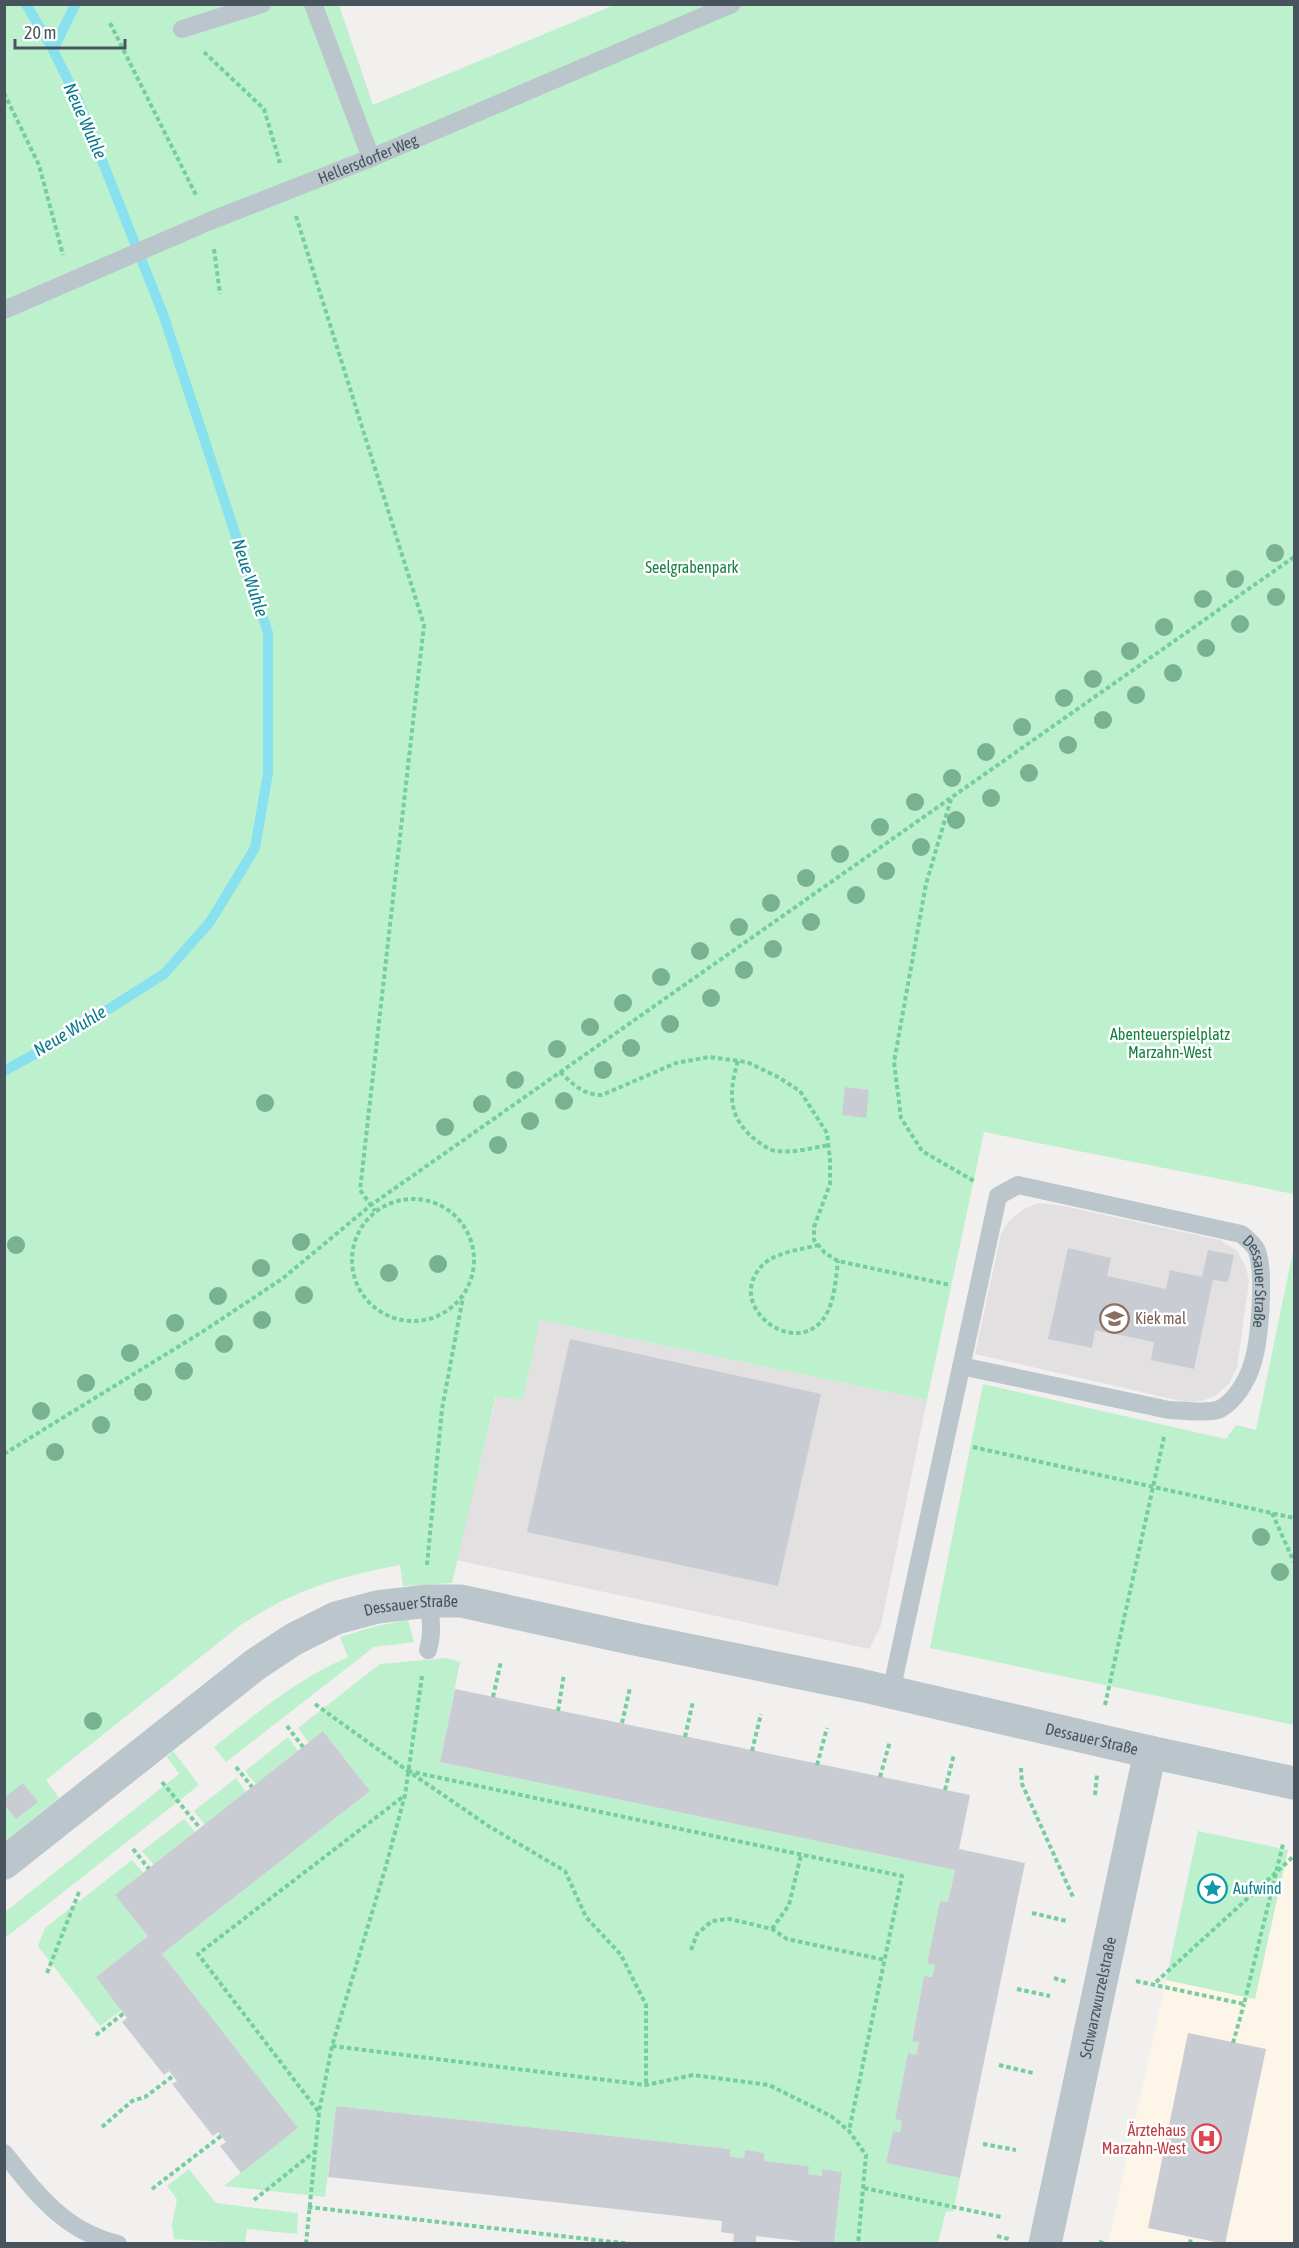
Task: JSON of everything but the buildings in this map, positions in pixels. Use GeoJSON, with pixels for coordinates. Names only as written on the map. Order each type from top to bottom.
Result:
{"type":"FeatureCollection","features":[{"type":"Feature","properties":{"kind":"street","name":"Dessauer Straße"},"geometry":{"type":"LineString","coordinates":[[4,1863],[256,1664],[294,1639],[346,1616],[377,1607],[428,1601],[461,1601],[891,1692],[1294,1783]]}},
{"type":"Feature","properties":{"kind":"street","name":"Schwarzwurzelstraße"},"geometry":{"type":"LineString","coordinates":[[1045,2244],[1150,1752]]}},
{"type":"Feature","properties":{"kind":"lane"},"geometry":{"type":"LineString","coordinates":[[182,29],[262,4]]}},
{"type":"Feature","properties":{"kind":"lane"},"geometry":{"type":"LineString","coordinates":[[313,4],[371,158]]}},
{"type":"Feature","properties":{"kind":"lane","name":"Hellersdorfer Weg"},"geometry":{"type":"LineString","coordinates":[[4,310],[210,221],[371,158],[732,4]]}},
{"type":"Feature","properties":{"kind":"lane","name":"Dessauer Straße"},"geometry":{"type":"LineString","coordinates":[[961,1366],[1169,1410],[1201,1411],[1219,1410],[1237,1394],[1252,1365],[1260,1317],[1260,1269],[1256,1249],[1241,1234],[1018,1185],[998,1196]]}},
{"type":"Feature","properties":{"kind":"lane"},"geometry":{"type":"LineString","coordinates":[[891,1692],[998,1196]]}},
{"type":"Feature","properties":{"kind":"lane"},"geometry":{"type":"LineString","coordinates":[[428,1601],[432,1621],[428,1650]]}},
{"type":"Feature","properties":{"kind":"lane"},"geometry":{"type":"LineString","coordinates":[[4,2153],[44,2202],[67,2221],[106,2241],[118,2244]]}},
{"type":"Feature","properties":{"kind":"path"},"geometry":{"type":"LineString","coordinates":[[110,23],[210,221],[220,294]]}},
{"type":"Feature","properties":{"kind":"path"},"geometry":{"type":"LineString","coordinates":[[182,29],[264,109],[424,625],[360,1190],[375,1211]]}},
{"type":"Feature","properties":{"kind":"path"},"geometry":{"type":"LineString","coordinates":[[4,93],[39,165],[70,282]]}},
{"type":"Feature","properties":{"kind":"path"},"geometry":{"type":"LineString","coordinates":[[4,1454],[202,1332],[282,1279],[370,1206],[1294,557]]}},
{"type":"Feature","properties":{"kind":"path"},"geometry":{"type":"LineString","coordinates":[[951,799],[926,884],[894,1062],[901,1118],[922,1150],[998,1196]]}},
{"type":"Feature","properties":{"kind":"path"},"geometry":{"type":"LineString","coordinates":[[560,1072],[578,1088],[591,1095],[602,1095],[676,1064],[709,1057],[747,1062],[778,1077],[800,1091],[827,1133],[830,1184],[814,1227],[814,1240],[838,1261],[977,1291]]}},
{"type":"Feature","properties":{"kind":"path"},"geometry":{"type":"LineString","coordinates":[[738,1061],[732,1081],[732,1100],[736,1118],[745,1131],[774,1151],[792,1152],[829,1145]]}},
{"type":"Feature","properties":{"kind":"path"},"geometry":{"type":"LineString","coordinates":[[428,1601],[426,1589],[428,1556],[442,1409],[463,1296],[472,1277],[474,1256],[470,1236],[458,1218],[442,1206],[422,1199],[401,1200],[381,1207],[368,1218],[357,1233],[351,1249],[351,1268],[356,1285],[365,1300],[378,1312],[395,1320],[412,1322],[430,1320],[448,1311],[463,1296]]}},
{"type":"Feature","properties":{"kind":"path"},"geometry":{"type":"LineString","coordinates":[[819,1245],[768,1260],[757,1272],[752,1286],[751,1300],[766,1322],[778,1330],[790,1333],[814,1328],[828,1312],[838,1261]]}},
{"type":"Feature","properties":{"kind":"path"},"geometry":{"type":"LineString","coordinates":[[1106,1693],[1169,1410]]}},
{"type":"Feature","properties":{"kind":"path"},"geometry":{"type":"LineString","coordinates":[[944,1440],[1294,1518]]}},
{"type":"Feature","properties":{"kind":"path"},"geometry":{"type":"LineString","coordinates":[[1272,1513],[1294,1562]]}},
{"type":"Feature","properties":{"kind":"path"},"geometry":{"type":"LineString","coordinates":[[306,2244],[319,2112],[332,2046],[405,1795],[428,1650]]}},
{"type":"Feature","properties":{"kind":"path"},"geometry":{"type":"LineString","coordinates":[[493,1697],[501,1661]]}},
{"type":"Feature","properties":{"kind":"path"},"geometry":{"type":"LineString","coordinates":[[558,1711],[564,1674]]}},
{"type":"Feature","properties":{"kind":"path"},"geometry":{"type":"LineString","coordinates":[[622,1724],[630,1688]]}},
{"type":"Feature","properties":{"kind":"path"},"geometry":{"type":"LineString","coordinates":[[685,1737],[693,1701]]}},
{"type":"Feature","properties":{"kind":"path"},"geometry":{"type":"LineString","coordinates":[[315,1704],[490,1827],[565,1871],[586,1917],[621,1955],[646,2005],[646,2085]]}},
{"type":"Feature","properties":{"kind":"path"},"geometry":{"type":"LineString","coordinates":[[752,1751],[760,1714]]}},
{"type":"Feature","properties":{"kind":"path"},"geometry":{"type":"LineString","coordinates":[[287,1726],[303,1747]]}},
{"type":"Feature","properties":{"kind":"path"},"geometry":{"type":"LineString","coordinates":[[817,1765],[827,1728]]}},
{"type":"Feature","properties":{"kind":"path"},"geometry":{"type":"LineString","coordinates":[[880,1777],[890,1741]]}},
{"type":"Feature","properties":{"kind":"path"},"geometry":{"type":"LineString","coordinates":[[945,1790],[954,1754]]}},
{"type":"Feature","properties":{"kind":"path"},"geometry":{"type":"LineString","coordinates":[[236,1767],[252,1787]]}},
{"type":"Feature","properties":{"kind":"path"},"geometry":{"type":"LineString","coordinates":[[1020,1768],[1022,1784],[1073,1897]]}},
{"type":"Feature","properties":{"kind":"path"},"geometry":{"type":"LineString","coordinates":[[408,1771],[902,1876],[849,2131]]}},
{"type":"Feature","properties":{"kind":"path"},"geometry":{"type":"LineString","coordinates":[[319,2112],[198,1954],[405,1795]]}},
{"type":"Feature","properties":{"kind":"path"},"geometry":{"type":"LineString","coordinates":[[183,1809],[200,1828]]}},
{"type":"Feature","properties":{"kind":"path"},"geometry":{"type":"LineString","coordinates":[[1233,2043],[1283,1844]]}},
{"type":"Feature","properties":{"kind":"path"},"geometry":{"type":"LineString","coordinates":[[133,1849],[149,1869]]}},
{"type":"Feature","properties":{"kind":"path"},"geometry":{"type":"LineString","coordinates":[[772,1929],[789,1905],[801,1855]]}},
{"type":"Feature","properties":{"kind":"path"},"geometry":{"type":"LineString","coordinates":[[1156,1982],[1294,1856]]}},
{"type":"Feature","properties":{"kind":"path"},"geometry":{"type":"LineString","coordinates":[[47,1973],[79,1892]]}},
{"type":"Feature","properties":{"kind":"path"},"geometry":{"type":"LineString","coordinates":[[1032,1913],[1067,1921]]}},
{"type":"Feature","properties":{"kind":"path"},"geometry":{"type":"LineString","coordinates":[[692,1950],[697,1934],[712,1921],[730,1919],[772,1929],[787,1939],[885,1960]]}},
{"type":"Feature","properties":{"kind":"path"},"geometry":{"type":"LineString","coordinates":[[1103,1974],[1244,2004]]}},
{"type":"Feature","properties":{"kind":"path"},"geometry":{"type":"LineString","coordinates":[[1017,1989],[1050,1996]]}},
{"type":"Feature","properties":{"kind":"path"},"geometry":{"type":"LineString","coordinates":[[96,2035],[124,2013]]}},
{"type":"Feature","properties":{"kind":"path"},"geometry":{"type":"LineString","coordinates":[[332,2046],[646,2085],[693,2075],[768,2085],[831,2116],[849,2131],[866,2155],[858,2244]]}},
{"type":"Feature","properties":{"kind":"path"},"geometry":{"type":"LineString","coordinates":[[999,2065],[1033,2073]]}},
{"type":"Feature","properties":{"kind":"path"},"geometry":{"type":"LineString","coordinates":[[102,2127],[132,2101],[145,2097],[173,2076]]}},
{"type":"Feature","properties":{"kind":"path"},"geometry":{"type":"LineString","coordinates":[[152,2189],[221,2136]]}},
{"type":"Feature","properties":{"kind":"path"},"geometry":{"type":"LineString","coordinates":[[983,2144],[1016,2150]]}},
{"type":"Feature","properties":{"kind":"path"},"geometry":{"type":"LineString","coordinates":[[254,2200],[314,2152]]}},
{"type":"Feature","properties":{"kind":"path"},"geometry":{"type":"LineString","coordinates":[[864,2188],[1001,2217]]}},
{"type":"Feature","properties":{"kind":"path"},"geometry":{"type":"LineString","coordinates":[[308,2207],[631,2244]]}},
{"type":"Feature","properties":{"kind":"path"},"geometry":{"type":"LineString","coordinates":[[1190,2244],[1191,2237]]}},
{"type":"Feature","properties":{"kind":"path"},"geometry":{"type":"LineString","coordinates":[[1099,2242],[1107,2244]]}},
{"type":"Feature","properties":{"kind":"shaded area","name":"Kiek mal"},"geometry":{"type":"Polygon","coordinates":[[[1038,1203],[1063,1206],[1220,1240],[1237,1251],[1246,1267],[1249,1282],[1237,1367],[1229,1384],[1215,1396],[1202,1401],[1185,1402],[975,1354],[1001,1234],[1008,1222],[1022,1210],[1038,1203]]]}},
{"type":"Feature","properties":{"kind":"shaded area"},"geometry":{"type":"Polygon","coordinates":[[[540,1320],[927,1400],[881,1625],[869,1649],[456,1560],[497,1395],[523,1400],[540,1320]]]}},
{"type":"Feature","properties":{"kind":"shaded area"},"geometry":{"type":"Polygon","coordinates":[[[1288,1850],[1294,1852],[1294,2243],[1108,2244],[1166,1980],[1255,1999],[1288,1850]]]}},
{"type":"Feature","properties":{"kind":"green space","name":"Seelgrabenpark"},"geometry":{"type":"Polygon","coordinates":[[[4,5],[339,5],[373,105],[614,5],[1294,5],[1294,1194],[984,1132],[927,1400],[540,1320],[523,1400],[496,1396],[452,1583],[403,1586],[400,1565],[356,1574],[318,1586],[262,1612],[242,1624],[46,1780],[59,1798],[5,1841],[4,5]]]}},
{"type":"Feature","properties":{"kind":"green space"},"geometry":{"type":"Polygon","coordinates":[[[1294,1247],[1294,1725],[930,1648],[983,1384],[1226,1439],[1236,1425],[1256,1430],[1294,1247]]]}},
{"type":"Feature","properties":{"kind":"green space"},"geometry":{"type":"Polygon","coordinates":[[[408,1620],[414,1642],[374,1647],[226,1762],[214,1747],[295,1686],[348,1657],[340,1637],[376,1626],[408,1620]]]}},
{"type":"Feature","properties":{"kind":"green space"},"geometry":{"type":"Polygon","coordinates":[[[446,1658],[460,1662],[440,1762],[955,1870],[948,1902],[940,1901],[927,1964],[935,1965],[932,1977],[924,1976],[912,2040],[919,2042],[916,2055],[908,2054],[895,2119],[902,2121],[900,2132],[893,2131],[886,2163],[960,2178],[953,2212],[946,2211],[938,2243],[834,2243],[842,2172],[823,2169],[822,2176],[808,2174],[809,2166],[764,2161],[764,2153],[745,2151],[744,2158],[730,2157],[730,2149],[336,2106],[325,2197],[224,2186],[298,2128],[162,1954],[370,1791],[324,1732],[309,1743],[298,1728],[380,1664],[446,1658]]]}},
{"type":"Feature","properties":{"kind":"green space"},"geometry":{"type":"Polygon","coordinates":[[[288,1737],[298,1751],[256,1784],[245,1771],[288,1737]]]}},
{"type":"Feature","properties":{"kind":"green space"},"geometry":{"type":"Polygon","coordinates":[[[173,1751],[199,1785],[5,1938],[5,1912],[179,1774],[167,1757],[173,1751]]]}},
{"type":"Feature","properties":{"kind":"green space"},"geometry":{"type":"Polygon","coordinates":[[[236,1778],[246,1792],[205,1825],[194,1811],[236,1778]]]}},
{"type":"Feature","properties":{"kind":"green space"},"geometry":{"type":"Polygon","coordinates":[[[184,1819],[195,1832],[154,1865],[142,1851],[184,1819]]]}},
{"type":"Feature","properties":{"kind":"green space"},"geometry":{"type":"Polygon","coordinates":[[[1198,1831],[1288,1850],[1255,1999],[1166,1980],[1198,1831]]]}},
{"type":"Feature","properties":{"kind":"green space"},"geometry":{"type":"Polygon","coordinates":[[[132,1860],[143,1873],[116,1895],[148,1936],[96,1977],[122,2010],[100,2026],[38,1946],[45,1928],[132,1860]]]}},
{"type":"Feature","properties":{"kind":"green space"},"geometry":{"type":"Polygon","coordinates":[[[189,2169],[216,2203],[298,2213],[297,2234],[247,2229],[245,2243],[174,2239],[172,2225],[177,2199],[167,2186],[189,2169]]]}},
{"type":"Feature","properties":{"kind":"waterway","name":"Neue Wuhle"},"geometry":{"type":"LineString","coordinates":[[4,1071],[55,1043],[164,974],[210,922],[255,848],[268,773],[268,633],[163,314],[78,100],[53,50],[26,4]]}},
{"type":"Feature","properties":{"kind":"waterway"},"geometry":{"type":"LineString","coordinates":[[53,50],[75,5]]}},
{"type":"Feature","properties":{"kind":"place","name":"Kiek mal"},"geometry":{"type":"Point","coordinates":[1114,1318]}},
{"type":"Feature","properties":{"kind":"place","name":"Aufwind"},"geometry":{"type":"Point","coordinates":[1212,1888]}},
{"type":"Feature","properties":{"kind":"place","name":"Ärztehaus Marzahn-West"},"geometry":{"type":"Point","coordinates":[1207,2139]}},
{"type":"Feature","properties":{"kind":"park label","name":"Abenteuerspielplatz Marzahn-West"},"geometry":{"type":"Point","coordinates":[1170,1043]}}]}
